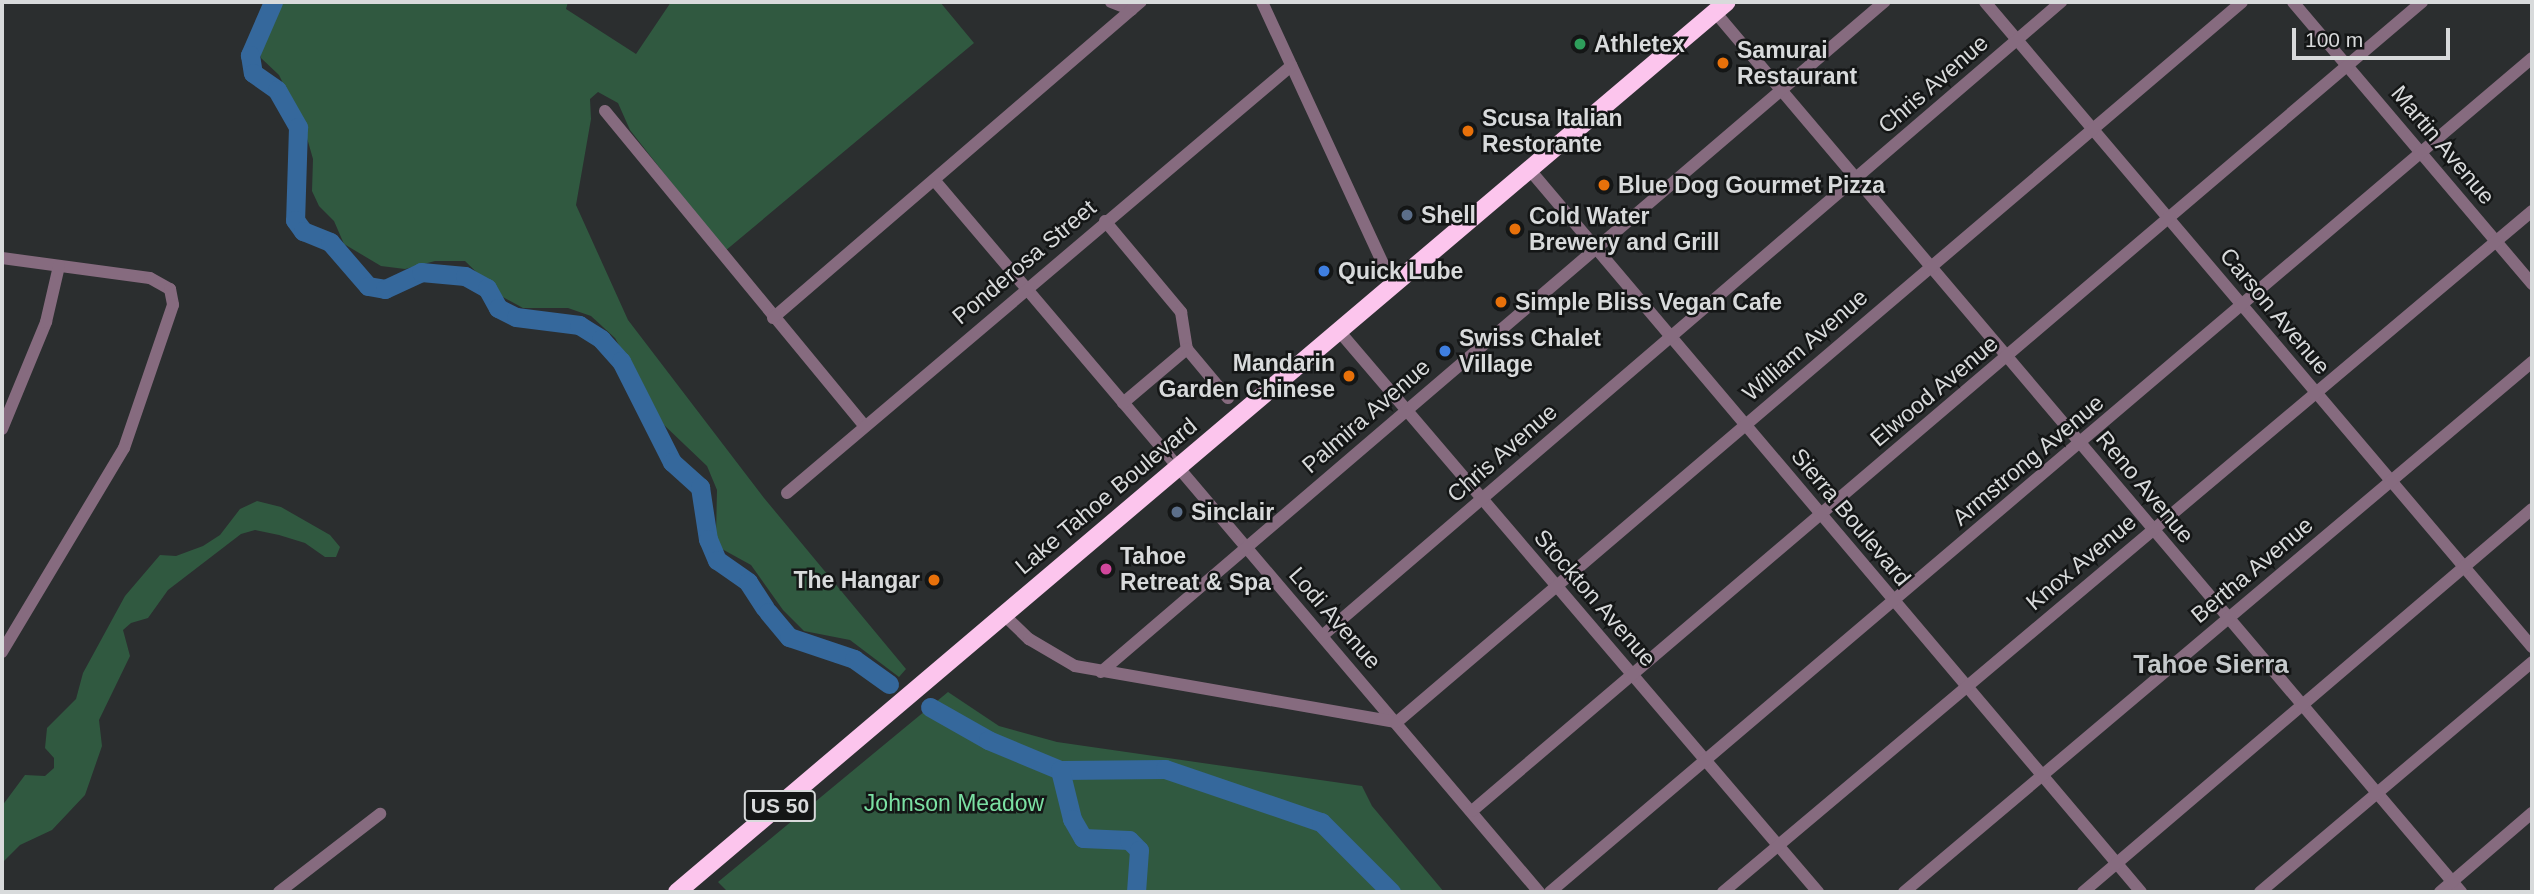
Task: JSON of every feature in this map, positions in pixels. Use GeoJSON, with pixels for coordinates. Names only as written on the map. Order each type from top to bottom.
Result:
{"type":"FeatureCollection","features":[{"type":"Feature","properties":{"kind":"highway","name":"Lake Tahoe Boulevard"},"geometry":{"type":"LineString","coordinates":[[677,892],[1721,7]]}},
{"type":"Feature","properties":{"kind":"street"},"geometry":{"type":"LineString","coordinates":[[1111,2],[1137,6]]}},
{"type":"Feature","properties":{"kind":"street"},"geometry":{"type":"LineString","coordinates":[[1262,2],[1393,286]]}},
{"type":"Feature","properties":{"kind":"street","name":"Palmira Avenue"},"geometry":{"type":"LineString","coordinates":[[1101,672],[1405,409],[1884,2]]}},
{"type":"Feature","properties":{"kind":"street","name":"Carson Avenue"},"geometry":{"type":"LineString","coordinates":[[1985,2],[2532,647]]}},
{"type":"Feature","properties":{"kind":"street","name":"Chris Avenue"},"geometry":{"type":"LineString","coordinates":[[1322,636],[2061,2]]}},
{"type":"Feature","properties":{"kind":"street","name":"William Avenue"},"geometry":{"type":"LineString","coordinates":[[1397,722],[1558,587],[1930,264],[2242,2]]}},
{"type":"Feature","properties":{"kind":"street","name":"Martin Avenue"},"geometry":{"type":"LineString","coordinates":[[2293,2],[2532,284]]}},
{"type":"Feature","properties":{"kind":"street","name":"Elwood Avenue"},"geometry":{"type":"LineString","coordinates":[[1472,811],[2422,2]]}},
{"type":"Feature","properties":{"kind":"street"},"geometry":{"type":"LineString","coordinates":[[773,318],[1137,6]]}},
{"type":"Feature","properties":{"kind":"street","name":"Reno Avenue"},"geometry":{"type":"LineString","coordinates":[[1721,7],[1783,89],[1857,178],[2461,892]]}},
{"type":"Feature","properties":{"kind":"street","name":"Armstrong Avenue"},"geometry":{"type":"LineString","coordinates":[[1550,892],[2532,58]]}},
{"type":"Feature","properties":{"kind":"street","name":"Ponderosa Street"},"geometry":{"type":"LineString","coordinates":[[787,493],[1025,288],[1291,66]]}},
{"type":"Feature","properties":{"kind":"street"},"geometry":{"type":"LineString","coordinates":[[605,111],[773,318],[865,426]]}},
{"type":"Feature","properties":{"kind":"street","name":"Sierra Boulevard"},"geometry":{"type":"LineString","coordinates":[[1529,169],[2141,892]]}},
{"type":"Feature","properties":{"kind":"street","name":"Lodi Avenue"},"geometry":{"type":"LineString","coordinates":[[935,181],[1539,892]]}},
{"type":"Feature","properties":{"kind":"street","name":"Knox Avenue"},"geometry":{"type":"LineString","coordinates":[[1723,892],[2532,211]]}},
{"type":"Feature","properties":{"kind":"street"},"geometry":{"type":"LineString","coordinates":[[1105,221],[1181,312],[1187,349],[1228,398]]}},
{"type":"Feature","properties":{"kind":"street"},"geometry":{"type":"LineString","coordinates":[[2,258],[141,276],[170,289],[172,317],[124,448],[2,652]]}},
{"type":"Feature","properties":{"kind":"street"},"geometry":{"type":"LineString","coordinates":[[2,429],[46,322],[59,266]]}},
{"type":"Feature","properties":{"kind":"street","name":"Stockton Avenue"},"geometry":{"type":"LineString","coordinates":[[1339,331],[1818,892]]}},
{"type":"Feature","properties":{"kind":"street"},"geometry":{"type":"LineString","coordinates":[[1123,403],[1187,349]]}},
{"type":"Feature","properties":{"kind":"street","name":"Bertha Avenue"},"geometry":{"type":"LineString","coordinates":[[1904,892],[2532,362]]}},
{"type":"Feature","properties":{"kind":"street"},"geometry":{"type":"LineString","coordinates":[[2083,892],[2532,509]]}},
{"type":"Feature","properties":{"kind":"street"},"geometry":{"type":"LineString","coordinates":[[1004,615],[1051,655],[1101,672],[1397,722]]}},
{"type":"Feature","properties":{"kind":"street"},"geometry":{"type":"LineString","coordinates":[[2260,892],[2532,662]]}},
{"type":"Feature","properties":{"kind":"street"},"geometry":{"type":"LineString","coordinates":[[2440,892],[2532,813]]}},
{"type":"Feature","properties":{"kind":"street"},"geometry":{"type":"LineString","coordinates":[[279,892],[380,814]]}},
{"type":"Feature","properties":{"kind":"green space"},"geometry":{"type":"Polygon","coordinates":[[[280,2],[568,2],[566,9],[636,54],[671,2],[940,2],[974,43],[725,251],[630,130],[618,103],[598,92],[590,99],[591,119],[576,205],[628,320],[764,498],[906,669],[899,677],[850,640],[804,631],[783,610],[751,565],[722,549],[716,535],[717,490],[707,466],[664,425],[615,338],[591,316],[568,308],[523,308],[501,296],[465,261],[435,261],[405,269],[381,266],[344,244],[334,221],[319,206],[312,191],[313,159],[303,124],[279,75],[261,58],[260,46],[280,2]]]}},
{"type":"Feature","properties":{"kind":"green space"},"geometry":{"type":"Polygon","coordinates":[[[257,501],[281,507],[330,535],[340,547],[336,557],[325,557],[305,543],[279,535],[255,530],[241,534],[168,590],[148,618],[131,623],[123,630],[130,656],[99,720],[102,746],[85,795],[52,830],[20,845],[2,863],[2,806],[25,775],[45,776],[54,768],[54,758],[45,748],[47,728],[76,699],[83,673],[125,596],[160,555],[176,556],[203,546],[220,535],[240,509],[257,501]]]}},
{"type":"Feature","properties":{"kind":"green space","name":"Johnson Meadow"},"geometry":{"type":"Polygon","coordinates":[[[948,692],[999,726],[1057,742],[1362,786],[1372,806],[1444,892],[728,892],[718,882],[948,692]]]}},
{"type":"Feature","properties":{"kind":"waterway"},"geometry":{"type":"LineString","coordinates":[[273,2],[250,55],[253,73],[277,90],[298,127],[295,220],[303,231],[330,242],[368,286],[385,289],[421,272],[465,276],[487,288],[498,308],[516,317],[579,325],[601,339],[621,361],[672,462],[700,487],[708,539],[717,560],[748,582],[765,608]]}},
{"type":"Feature","properties":{"kind":"waterway"},"geometry":{"type":"LineString","coordinates":[[768,612],[789,637],[854,659],[889,684]]}},
{"type":"Feature","properties":{"kind":"waterway"},"geometry":{"type":"LineString","coordinates":[[930,707],[988,740],[1060,770],[1165,769],[1321,822],[1391,892]]}},
{"type":"Feature","properties":{"kind":"waterway"},"geometry":{"type":"LineString","coordinates":[[1060,770],[1072,819],[1083,838],[1129,840],[1139,850],[1136,892]]}},
{"type":"Feature","properties":{"kind":"place","name":"Athletex"},"geometry":{"type":"Point","coordinates":[1580,44]}},
{"type":"Feature","properties":{"kind":"place","name":"Samurai Restaurant"},"geometry":{"type":"Point","coordinates":[1723,63]}},
{"type":"Feature","properties":{"kind":"place","name":"Scusa Italian Restorante"},"geometry":{"type":"Point","coordinates":[1468,131]}},
{"type":"Feature","properties":{"kind":"place","name":"Blue Dog Gourmet Pizza"},"geometry":{"type":"Point","coordinates":[1604,185]}},
{"type":"Feature","properties":{"kind":"place","name":"Shell"},"geometry":{"type":"Point","coordinates":[1407,215]}},
{"type":"Feature","properties":{"kind":"place","name":"Cold Water Brewery and Grill"},"geometry":{"type":"Point","coordinates":[1515,229]}},
{"type":"Feature","properties":{"kind":"place","name":"Quick Lube"},"geometry":{"type":"Point","coordinates":[1324,271]}},
{"type":"Feature","properties":{"kind":"place","name":"Simple Bliss Vegan Cafe"},"geometry":{"type":"Point","coordinates":[1501,302]}},
{"type":"Feature","properties":{"kind":"place","name":"Swiss Chalet Village"},"geometry":{"type":"Point","coordinates":[1445,351]}},
{"type":"Feature","properties":{"kind":"place","name":"Mandarin Garden Chinese"},"geometry":{"type":"Point","coordinates":[1349,376]}},
{"type":"Feature","properties":{"kind":"place","name":"Sinclair"},"geometry":{"type":"Point","coordinates":[1177,512]}},
{"type":"Feature","properties":{"kind":"place","name":"Tahoe Retreat & Spa"},"geometry":{"type":"Point","coordinates":[1106,569]}},
{"type":"Feature","properties":{"kind":"place","name":"The Hangar"},"geometry":{"type":"Point","coordinates":[934,580]}},
{"type":"Feature","properties":{"kind":"district","name":"Tahoe Sierra"},"geometry":{"type":"Point","coordinates":[2211,665]}}]}
